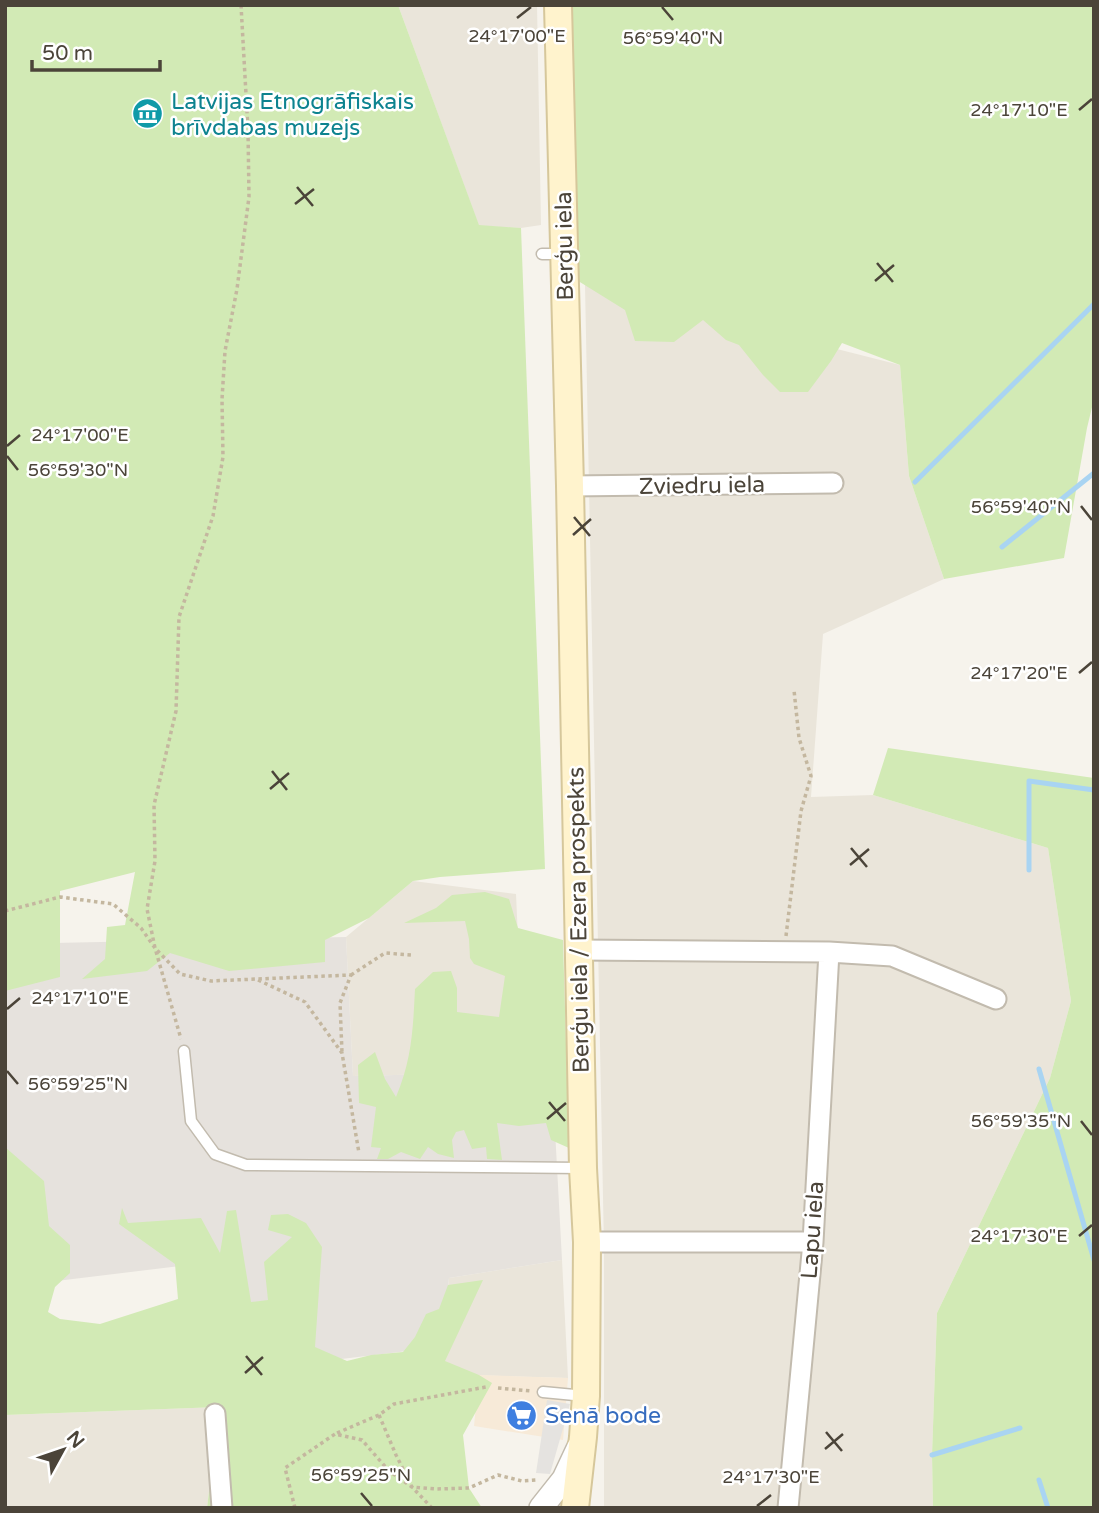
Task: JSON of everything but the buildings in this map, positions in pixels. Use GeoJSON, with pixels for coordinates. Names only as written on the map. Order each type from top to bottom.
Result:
{"type":"FeatureCollection","features":[{"type":"Feature","properties":{"kind":"main road","name":"Berģu iela"},"geometry":{"type":"LineString","coordinates":[[558,5],[553,254],[570,486]]}},
{"type":"Feature","properties":{"kind":"main road","name":"Berģu iela / Ezera prospekts"},"geometry":{"type":"LineString","coordinates":[[570,486],[578,950],[587,1242],[586,1396],[575,1508]]}},
{"type":"Feature","properties":{"kind":"street","name":"Zviedru iela"},"geometry":{"type":"LineString","coordinates":[[570,486],[833,483]]}},
{"type":"Feature","properties":{"kind":"street"},"geometry":{"type":"LineString","coordinates":[[578,950],[829,952],[892,956],[996,999]]}},
{"type":"Feature","properties":{"kind":"street","name":"Lapu iela"},"geometry":{"type":"LineString","coordinates":[[788,1508],[813,1242],[829,952]]}},
{"type":"Feature","properties":{"kind":"street"},"geometry":{"type":"LineString","coordinates":[[587,1242],[813,1242]]}},
{"type":"Feature","properties":{"kind":"street"},"geometry":{"type":"LineString","coordinates":[[215,1414],[222,1508]]}},
{"type":"Feature","properties":{"kind":"street"},"geometry":{"type":"LineString","coordinates":[[541,1508],[564,1479],[583,1437]]}},
{"type":"Feature","properties":{"kind":"lane"},"geometry":{"type":"LineString","coordinates":[[184,1051],[191,1121],[215,1154],[247,1165],[583,1168]]}},
{"type":"Feature","properties":{"kind":"lane"},"geometry":{"type":"LineString","coordinates":[[544,1392],[586,1396]]}},
{"type":"Feature","properties":{"kind":"path"},"geometry":{"type":"LineString","coordinates":[[184,1051],[147,909],[155,860],[154,805],[176,711],[179,617],[213,516],[223,457],[225,351],[237,289],[249,197],[241,5]]}},
{"type":"Feature","properties":{"kind":"path"},"geometry":{"type":"LineString","coordinates":[[784,952],[801,811],[811,776],[799,738],[794,690]]}},
{"type":"Feature","properties":{"kind":"path"},"geometry":{"type":"LineString","coordinates":[[5,911],[60,897],[113,904],[141,928],[155,948],[180,974],[211,981],[351,975],[385,953],[412,955]]}},
{"type":"Feature","properties":{"kind":"path"},"geometry":{"type":"LineString","coordinates":[[351,975],[340,1003],[342,1053],[361,1166]]}},
{"type":"Feature","properties":{"kind":"path"},"geometry":{"type":"LineString","coordinates":[[256,979],[305,1002],[342,1053]]}},
{"type":"Feature","properties":{"kind":"path"},"geometry":{"type":"LineString","coordinates":[[295,1508],[285,1468],[335,1434],[379,1415],[394,1404],[486,1387]]}},
{"type":"Feature","properties":{"kind":"path"},"geometry":{"type":"LineString","coordinates":[[498,1388],[544,1392]]}},
{"type":"Feature","properties":{"kind":"path"},"geometry":{"type":"LineString","coordinates":[[379,1415],[412,1487]]}},
{"type":"Feature","properties":{"kind":"path"},"geometry":{"type":"LineString","coordinates":[[335,1434],[362,1440],[389,1471],[412,1487],[432,1508]]}},
{"type":"Feature","properties":{"kind":"path"},"geometry":{"type":"LineString","coordinates":[[412,1487],[468,1488],[498,1475],[523,1481],[564,1479]]}},
{"type":"Feature","properties":{"kind":"shaded area"},"geometry":{"type":"Polygon","coordinates":[[[398,5],[537,5],[541,225],[521,228],[479,226],[398,5]]]}},
{"type":"Feature","properties":{"kind":"shaded area"},"geometry":{"type":"Polygon","coordinates":[[[585,285],[900,365],[909,476],[944,579],[823,634],[811,797],[873,795],[1048,848],[1071,1001],[1050,1078],[937,1313],[933,1508],[604,1508],[604,1248],[585,285]]]}},
{"type":"Feature","properties":{"kind":"shaded area"},"geometry":{"type":"Polygon","coordinates":[[[413,881],[516,894],[524,1072],[353,1076],[346,937],[413,881]]]}},
{"type":"Feature","properties":{"kind":"shaded area"},"geometry":{"type":"Polygon","coordinates":[[[346,937],[353,1076],[524,1072],[552,1074],[562,1260],[449,1278],[441,1347],[224,1373],[213,1262],[7,1287],[5,944],[346,937]]]}},
{"type":"Feature","properties":{"kind":"shaded area"},"geometry":{"type":"Polygon","coordinates":[[[562,1260],[568,1378],[439,1374],[449,1278],[562,1260]]]}},
{"type":"Feature","properties":{"kind":"shaded area"},"geometry":{"type":"Polygon","coordinates":[[[479,1375],[568,1378],[563,1440],[474,1426],[479,1375]]]}},
{"type":"Feature","properties":{"kind":"shaded area"},"geometry":{"type":"Polygon","coordinates":[[[547,1400],[570,1404],[550,1474],[536,1473],[547,1400]]]}},
{"type":"Feature","properties":{"kind":"shaded area"},"geometry":{"type":"Polygon","coordinates":[[[219,1407],[207,1508],[5,1508],[5,1415],[219,1407]]]}},
{"type":"Feature","properties":{"kind":"green space"},"geometry":{"type":"Polygon","coordinates":[[[5,5],[398,5],[479,225],[521,228],[545,869],[413,881],[369,918],[325,940],[325,962],[229,971],[170,953],[147,971],[82,979],[105,959],[107,927],[125,925],[135,872],[60,891],[60,977],[5,991],[5,5]]]}},
{"type":"Feature","properties":{"kind":"green space"},"geometry":{"type":"Polygon","coordinates":[[[569,5],[1094,5],[1094,399],[1064,558],[944,579],[909,476],[900,365],[842,343],[808,392],[780,392],[739,345],[726,340],[703,320],[674,342],[635,341],[625,310],[575,279],[569,5]]]}},
{"type":"Feature","properties":{"kind":"green space"},"geometry":{"type":"Polygon","coordinates":[[[888,748],[1094,778],[1094,1508],[933,1508],[937,1313],[1050,1078],[1071,1001],[1048,848],[873,795],[888,748]]]}},
{"type":"Feature","properties":{"kind":"green space"},"geometry":{"type":"Polygon","coordinates":[[[485,892],[509,899],[518,928],[563,940],[569,1148],[551,1140],[546,1123],[519,1126],[497,1123],[502,1160],[487,1159],[486,1147],[472,1149],[464,1130],[456,1132],[452,1140],[454,1158],[438,1154],[428,1147],[420,1159],[401,1152],[388,1159],[377,1159],[381,1148],[371,1147],[376,1107],[359,1103],[358,1065],[375,1052],[385,1079],[396,1097],[409,1057],[415,989],[433,972],[451,971],[457,988],[457,1012],[499,1017],[505,976],[474,964],[470,958],[465,921],[404,923],[436,908],[452,895],[485,892]]]}},
{"type":"Feature","properties":{"kind":"green space"},"geometry":{"type":"Polygon","coordinates":[[[5,1147],[44,1181],[49,1226],[70,1245],[70,1273],[55,1287],[48,1312],[60,1319],[100,1324],[178,1299],[175,1264],[119,1224],[122,1208],[128,1223],[201,1218],[220,1253],[227,1211],[236,1210],[251,1302],[268,1300],[264,1262],[292,1237],[268,1230],[271,1215],[288,1214],[306,1223],[322,1247],[315,1347],[347,1361],[371,1355],[403,1352],[415,1337],[426,1314],[439,1309],[448,1285],[483,1280],[445,1361],[492,1383],[463,1435],[469,1488],[482,1508],[207,1508],[219,1407],[5,1415],[5,1147]]]}},
{"type":"Feature","properties":{"kind":"waterway"},"geometry":{"type":"LineString","coordinates":[[915,482],[1094,304]]}},
{"type":"Feature","properties":{"kind":"waterway"},"geometry":{"type":"LineString","coordinates":[[1002,547],[1094,473]]}},
{"type":"Feature","properties":{"kind":"waterway"},"geometry":{"type":"LineString","coordinates":[[1029,870],[1029,781],[1094,790]]}},
{"type":"Feature","properties":{"kind":"waterway"},"geometry":{"type":"LineString","coordinates":[[1039,1069],[1094,1260]]}},
{"type":"Feature","properties":{"kind":"waterway"},"geometry":{"type":"LineString","coordinates":[[932,1455],[1020,1428]]}},
{"type":"Feature","properties":{"kind":"waterway"},"geometry":{"type":"LineString","coordinates":[[1039,1480],[1048,1508]]}},
{"type":"Feature","properties":{"kind":"place","name":"Latvijas Etnogrāfiskais brīvdabas muzejs"},"geometry":{"type":"Point","coordinates":[148,114]}},
{"type":"Feature","properties":{"kind":"place","name":"Senā bode"},"geometry":{"type":"Point","coordinates":[522,1415]}}]}
